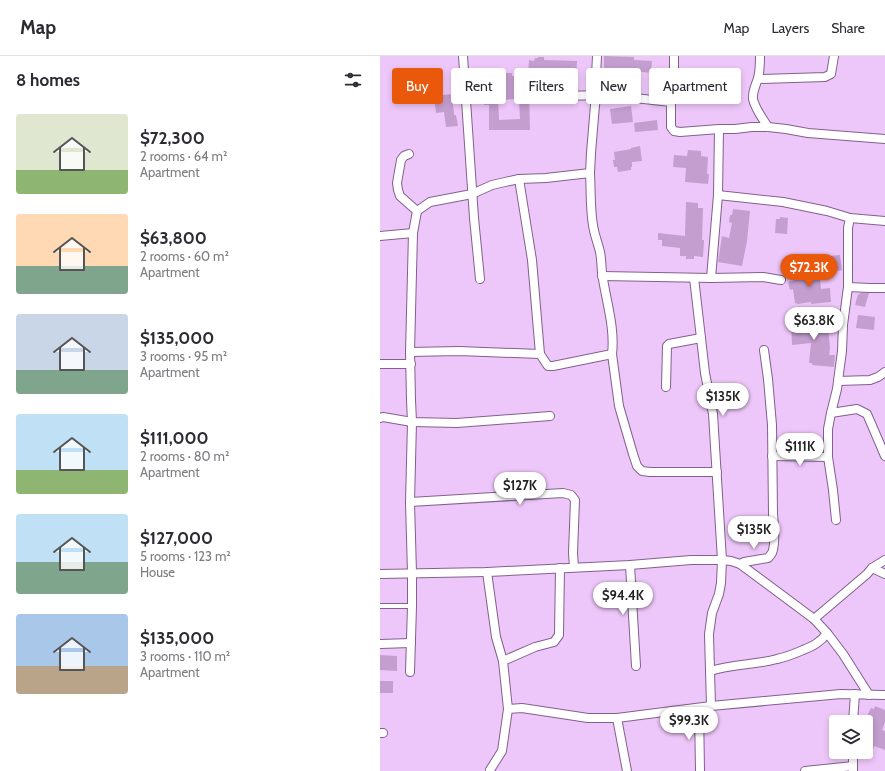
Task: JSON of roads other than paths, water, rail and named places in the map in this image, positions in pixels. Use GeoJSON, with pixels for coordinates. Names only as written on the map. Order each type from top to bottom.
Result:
{"type":"FeatureCollection","features":[{"type":"Feature","properties":{"kind":"street"},"geometry":{"type":"LineString","coordinates":[[463,56],[472,194],[480,278]]}},
{"type":"Feature","properties":{"kind":"street"},"geometry":{"type":"LineString","coordinates":[[596,56],[596,68]]}},
{"type":"Feature","properties":{"kind":"street"},"geometry":{"type":"LineString","coordinates":[[674,56],[674,68]]}},
{"type":"Feature","properties":{"kind":"street"},"geometry":{"type":"LineString","coordinates":[[760,56],[760,68],[754,89],[753,99],[768,128]]}},
{"type":"Feature","properties":{"kind":"street"},"geometry":{"type":"LineString","coordinates":[[758,79],[825,77],[831,74],[834,56]]}},
{"type":"Feature","properties":{"kind":"street"},"geometry":{"type":"LineString","coordinates":[[594,104],[590,173],[593,226],[600,252],[602,276],[612,332],[612,354],[619,406],[637,466],[642,471],[650,472],[717,472]]}},
{"type":"Feature","properties":{"kind":"street"},"geometry":{"type":"LineString","coordinates":[[671,104],[671,127],[674,131],[689,132],[752,127],[885,139]]}},
{"type":"Feature","properties":{"kind":"street"},"geometry":{"type":"LineString","coordinates":[[711,278],[718,195],[719,129]]}},
{"type":"Feature","properties":{"kind":"street"},"geometry":{"type":"LineString","coordinates":[[409,154],[404,156],[401,160],[397,183],[398,190],[400,196],[417,210]]}},
{"type":"Feature","properties":{"kind":"street"},"geometry":{"type":"LineString","coordinates":[[410,672],[412,606],[410,502],[412,422],[410,352],[413,233],[417,210],[430,202],[472,194],[492,185],[519,179],[546,178],[590,173]]}},
{"type":"Feature","properties":{"kind":"street"},"geometry":{"type":"LineString","coordinates":[[519,179],[532,260],[540,354],[548,366],[612,354]]}},
{"type":"Feature","properties":{"kind":"street"},"geometry":{"type":"LineString","coordinates":[[718,195],[783,202],[827,211],[850,218],[885,221]]}},
{"type":"Feature","properties":{"kind":"street"},"geometry":{"type":"LineString","coordinates":[[836,520],[828,457],[828,430],[837,389],[842,351],[843,325],[848,287],[848,228],[850,218]]}},
{"type":"Feature","properties":{"kind":"street"},"geometry":{"type":"LineString","coordinates":[[380,236],[413,233]]}},
{"type":"Feature","properties":{"kind":"street"},"geometry":{"type":"LineString","coordinates":[[602,276],[694,278],[763,277],[781,280]]}},
{"type":"Feature","properties":{"kind":"street"},"geometry":{"type":"LineString","coordinates":[[694,278],[705,373],[713,414],[722,560],[721,583],[719,594],[712,613],[709,634],[711,706]]}},
{"type":"Feature","properties":{"kind":"street"},"geometry":{"type":"LineString","coordinates":[[848,287],[885,288]]}},
{"type":"Feature","properties":{"kind":"street"},"geometry":{"type":"LineString","coordinates":[[666,387],[667,346],[669,344],[701,338]]}},
{"type":"Feature","properties":{"kind":"street"},"geometry":{"type":"LineString","coordinates":[[740,564],[768,558],[772,553],[775,526],[773,514],[772,425],[771,402],[764,350]]}},
{"type":"Feature","properties":{"kind":"street"},"geometry":{"type":"LineString","coordinates":[[410,352],[458,351],[540,354]]}},
{"type":"Feature","properties":{"kind":"street"},"geometry":{"type":"LineString","coordinates":[[380,364],[411,364]]}},
{"type":"Feature","properties":{"kind":"street"},"geometry":{"type":"LineString","coordinates":[[838,381],[870,380],[885,372]]}},
{"type":"Feature","properties":{"kind":"street"},"geometry":{"type":"LineString","coordinates":[[831,413],[857,409],[867,414],[885,456]]}},
{"type":"Feature","properties":{"kind":"street"},"geometry":{"type":"LineString","coordinates":[[380,418],[383,417],[412,422],[457,423],[550,416]]}},
{"type":"Feature","properties":{"kind":"street"},"geometry":{"type":"LineString","coordinates":[[772,456],[828,457]]}},
{"type":"Feature","properties":{"kind":"street"},"geometry":{"type":"LineString","coordinates":[[410,502],[563,493],[572,495],[575,500],[573,553],[574,567]]}},
{"type":"Feature","properties":{"kind":"street"},"geometry":{"type":"LineString","coordinates":[[380,574],[487,572],[630,565],[691,560],[731,561],[740,564],[814,620],[827,633],[843,654],[869,695]]}},
{"type":"Feature","properties":{"kind":"street"},"geometry":{"type":"LineString","coordinates":[[814,620],[872,568],[885,560]]}},
{"type":"Feature","properties":{"kind":"street"},"geometry":{"type":"LineString","coordinates":[[630,565],[636,666]]}},
{"type":"Feature","properties":{"kind":"street"},"geometry":{"type":"LineString","coordinates":[[503,661],[535,647],[554,642],[559,634],[560,568]]}},
{"type":"Feature","properties":{"kind":"street"},"geometry":{"type":"LineString","coordinates":[[872,568],[885,574]]}},
{"type":"Feature","properties":{"kind":"street"},"geometry":{"type":"LineString","coordinates":[[487,572],[496,637],[503,661],[508,709],[502,750],[488,771]]}},
{"type":"Feature","properties":{"kind":"street"},"geometry":{"type":"LineString","coordinates":[[710,671],[776,660],[817,643],[824,638],[827,633]]}},
{"type":"Feature","properties":{"kind":"street"},"geometry":{"type":"LineString","coordinates":[[380,644],[411,643]]}},
{"type":"Feature","properties":{"kind":"street"},"geometry":{"type":"LineString","coordinates":[[508,709],[522,708],[588,718],[617,718],[711,706],[841,694],[885,695]]}},
{"type":"Feature","properties":{"kind":"street"},"geometry":{"type":"LineString","coordinates":[[854,715],[855,694]]}},
{"type":"Feature","properties":{"kind":"street"},"geometry":{"type":"LineString","coordinates":[[698,708],[700,771]]}},
{"type":"Feature","properties":{"kind":"street"},"geometry":{"type":"LineString","coordinates":[[617,718],[627,771]]}},
{"type":"Feature","properties":{"kind":"street"},"geometry":{"type":"LineString","coordinates":[[806,771],[853,769]]}},
{"type":"Feature","properties":{"kind":"lane"},"geometry":{"type":"LineString","coordinates":[[380,606],[412,606]]}}]}
